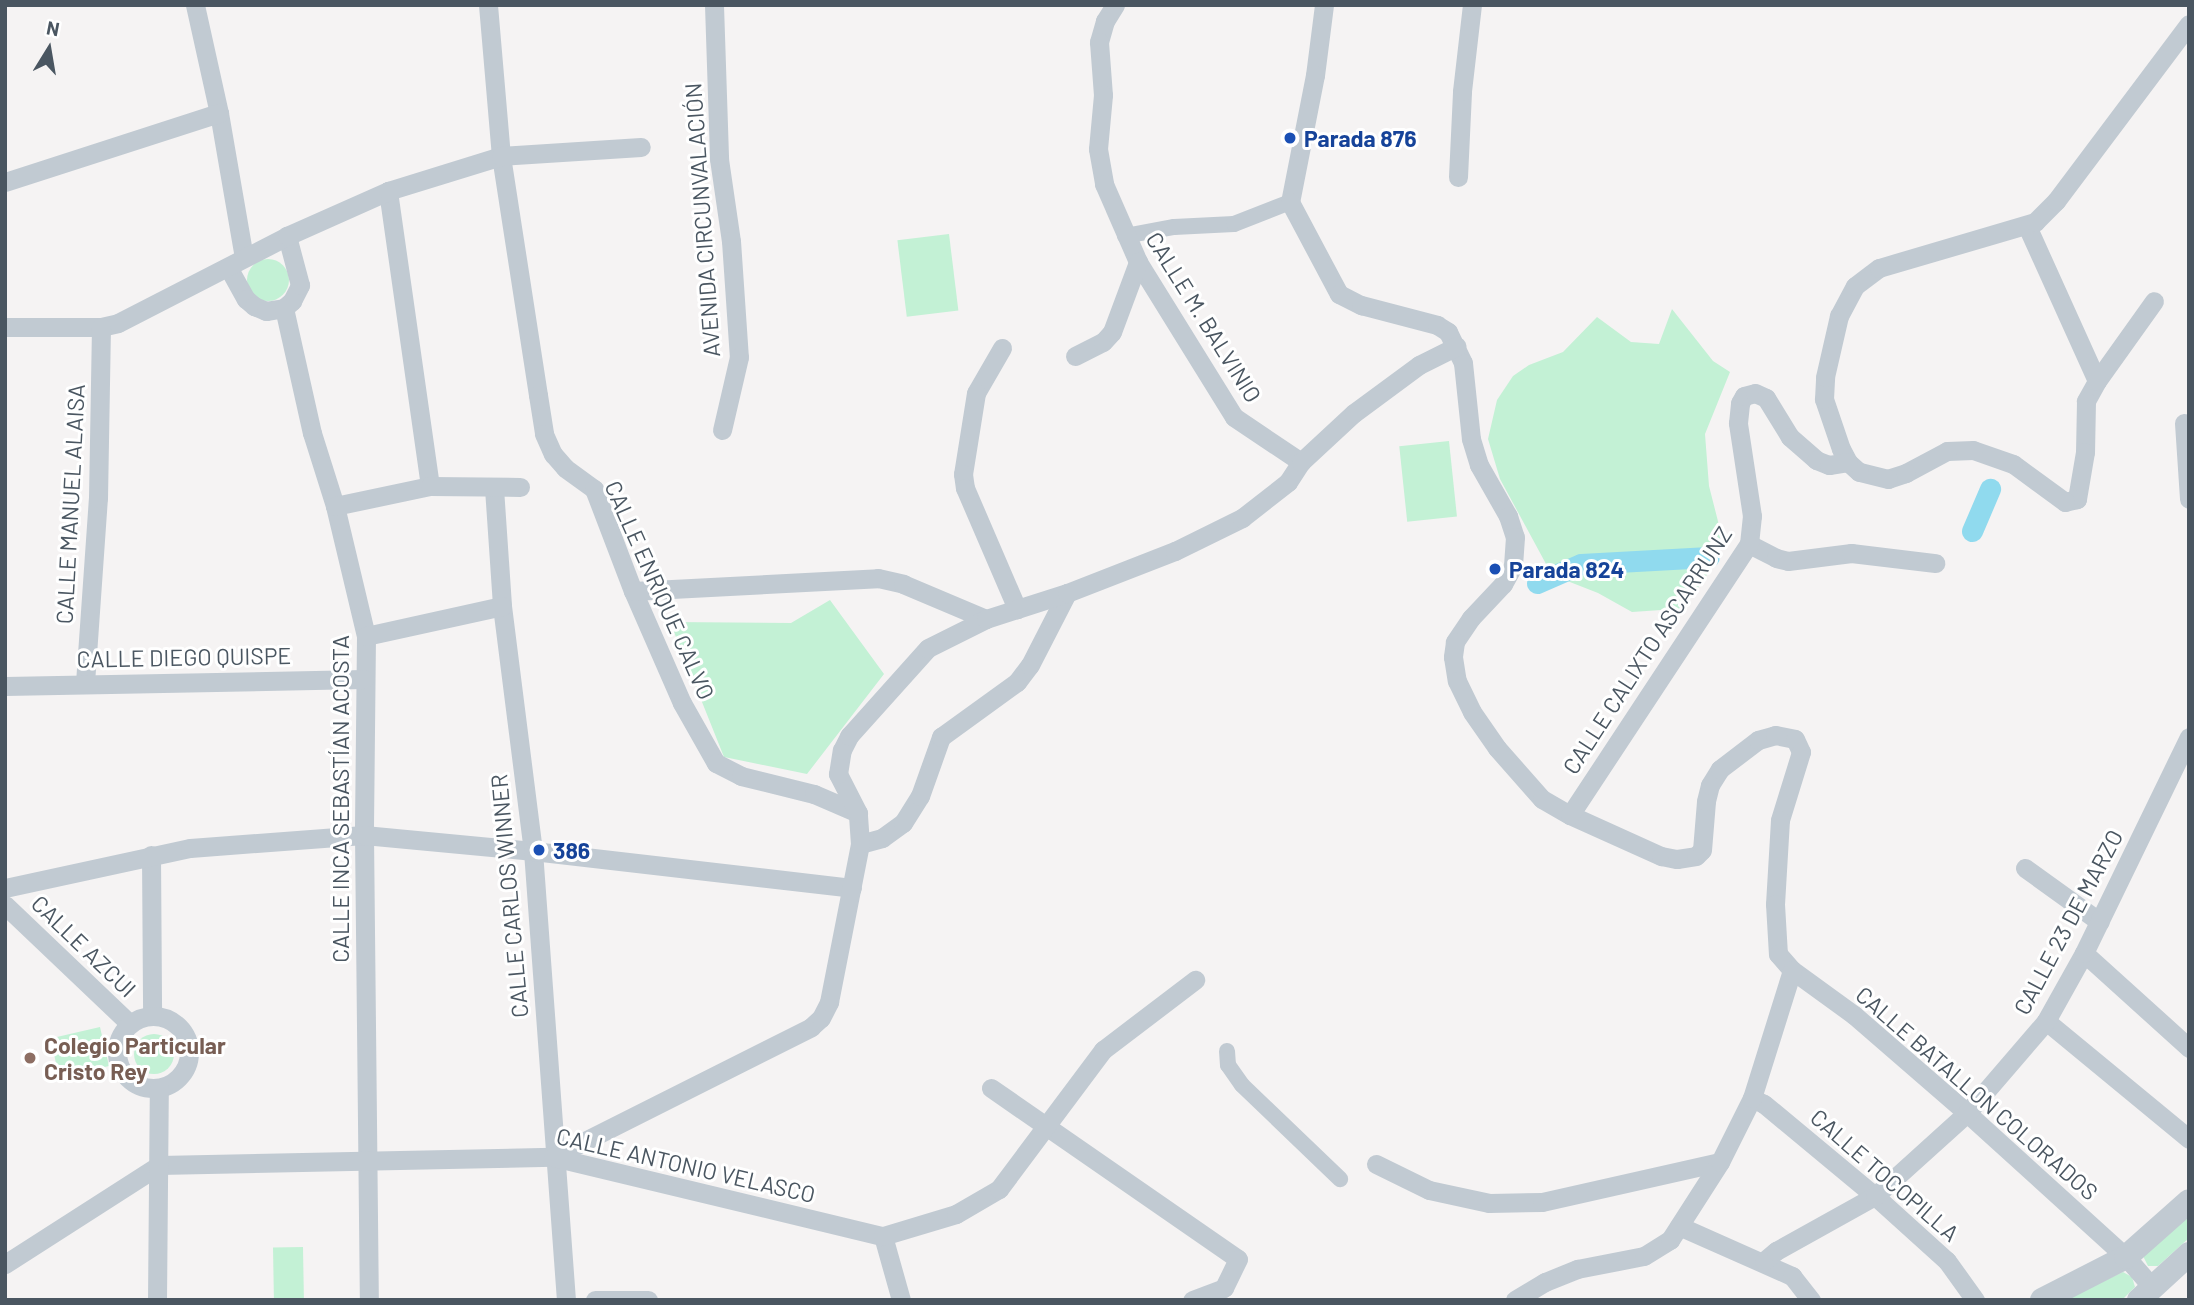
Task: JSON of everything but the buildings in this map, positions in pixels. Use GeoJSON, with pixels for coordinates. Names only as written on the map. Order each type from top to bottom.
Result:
{"type":"FeatureCollection","features":[{"type":"Feature","properties":{"kind":"street"},"geometry":{"type":"LineString","coordinates":[[195,5],[219,113],[239,289],[254,306],[265,311],[284,308],[292,301],[300,285],[287,236]]}},
{"type":"Feature","properties":{"kind":"street","name":"CALLE ENRIQUE CALVO"},"geometry":{"type":"LineString","coordinates":[[488,5],[502,156],[544,434],[553,454],[565,468],[594,489],[633,591],[682,703],[716,763],[741,776],[814,794],[858,813]]}},
{"type":"Feature","properties":{"kind":"street","name":"AVENIDA CIRCUNVALACIÓN"},"geometry":{"type":"LineString","coordinates":[[714,5],[719,159],[731,241],[738,357],[722,430]]}},
{"type":"Feature","properties":{"kind":"street","name":"CALLE M. BALVINIO"},"geometry":{"type":"LineString","coordinates":[[1115,5],[1104,21],[1099,43],[1103,95],[1098,149],[1100,172],[1125,236],[1138,262],[1234,417],[1301,462]]}},
{"type":"Feature","properties":{"kind":"street"},"geometry":{"type":"LineString","coordinates":[[1324,5],[1315,75],[1290,202],[1339,294],[1361,305],[1437,325],[1448,332],[1463,363],[1471,439],[1479,465],[1507,516],[1515,537],[1513,566],[1503,584],[1471,618],[1455,642],[1453,657],[1457,681],[1472,712],[1524,780],[1542,799],[1570,815],[1661,856],[1677,859],[1696,856],[1702,850],[1710,785],[1720,769],[1758,740],[1775,735],[1795,739],[1801,752],[1780,820],[1775,904],[1775,943],[1778,954],[1792,970],[1752,1098],[1720,1162],[1671,1240],[1660,1249],[1644,1256],[1577,1269],[1545,1282],[1515,1300]]}},
{"type":"Feature","properties":{"kind":"street"},"geometry":{"type":"LineString","coordinates":[[1458,177],[1462,91],[1472,5]]}},
{"type":"Feature","properties":{"kind":"street"},"geometry":{"type":"LineString","coordinates":[[2154,301],[2096,381],[2086,401],[2085,452],[2080,496],[2072,502],[2064,502],[2013,464],[1984,452],[1947,451],[1906,473],[1888,479],[1859,472],[1848,462],[1828,415],[1825,377],[1839,316],[1855,286],[1879,268],[2027,226],[2056,201],[2189,24]]}},
{"type":"Feature","properties":{"kind":"street"},"geometry":{"type":"LineString","coordinates":[[5,182],[219,113]]}},
{"type":"Feature","properties":{"kind":"street"},"geometry":{"type":"LineString","coordinates":[[5,327],[101,327],[118,323],[287,236],[388,191],[502,156],[641,147]]}},
{"type":"Feature","properties":{"kind":"street"},"geometry":{"type":"LineString","coordinates":[[388,191],[430,486]]}},
{"type":"Feature","properties":{"kind":"street"},"geometry":{"type":"LineString","coordinates":[[1125,236],[1174,227],[1234,224],[1290,202]]}},
{"type":"Feature","properties":{"kind":"street"},"geometry":{"type":"LineString","coordinates":[[2027,226],[2096,381]]}},
{"type":"Feature","properties":{"kind":"street"},"geometry":{"type":"LineString","coordinates":[[1074,356],[1103,342],[1112,332],[1138,262]]}},
{"type":"Feature","properties":{"kind":"street","name":"CALLE INCA SEBASTÍAN ACOSTA"},"geometry":{"type":"LineString","coordinates":[[284,308],[312,433],[335,506],[366,636],[364,835],[369,1300]]}},
{"type":"Feature","properties":{"kind":"street","name":"CALLE MANUEL ALAISA"},"geometry":{"type":"LineString","coordinates":[[85,683],[98,498],[101,327]]}},
{"type":"Feature","properties":{"kind":"street"},"geometry":{"type":"LineString","coordinates":[[553,1157],[811,1027],[821,1018],[829,1002],[860,845],[858,813],[841,786],[838,774],[842,750],[849,736],[928,648],[986,619],[1068,593],[1175,551],[1242,518],[1288,482],[1301,462],[1364,405],[1419,365],[1457,346]]}},
{"type":"Feature","properties":{"kind":"street"},"geometry":{"type":"LineString","coordinates":[[1002,348],[976,393],[963,474],[965,488],[1017,609]]}},
{"type":"Feature","properties":{"kind":"street","name":"CALLE CALIXTO ASCARRUNZ"},"geometry":{"type":"LineString","coordinates":[[1570,815],[1749,544],[1752,516],[1738,423],[1740,403],[1744,396],[1755,393],[1766,398],[1790,437],[1816,460],[1829,465],[1848,462]]}},
{"type":"Feature","properties":{"kind":"street"},"geometry":{"type":"LineString","coordinates":[[2184,423],[2189,499]]}},
{"type":"Feature","properties":{"kind":"street"},"geometry":{"type":"LineString","coordinates":[[335,506],[430,486],[520,487]]}},
{"type":"Feature","properties":{"kind":"street","name":"CALLE CARLOS WINNER"},"geometry":{"type":"LineString","coordinates":[[494,488],[502,606],[533,851],[553,1157],[566,1300]]}},
{"type":"Feature","properties":{"kind":"street"},"geometry":{"type":"LineString","coordinates":[[1749,544],[1788,561],[1851,553],[1935,563]]}},
{"type":"Feature","properties":{"kind":"street"},"geometry":{"type":"LineString","coordinates":[[633,591],[878,578],[903,584],[986,619]]}},
{"type":"Feature","properties":{"kind":"street"},"geometry":{"type":"LineString","coordinates":[[860,845],[882,838],[904,823],[920,796],[941,737],[1017,682],[1030,665],[1068,593]]}},
{"type":"Feature","properties":{"kind":"street"},"geometry":{"type":"LineString","coordinates":[[366,636],[502,606]]}},
{"type":"Feature","properties":{"kind":"street","name":"CALLE DIEGO QUISPE"},"geometry":{"type":"LineString","coordinates":[[5,686],[364,679]]}},
{"type":"Feature","properties":{"kind":"street","name":"CALLE 23 DE MARZO"},"geometry":{"type":"LineString","coordinates":[[1764,1261],[1776,1251],[1875,1196],[1967,1112],[2046,1021],[2100,922],[2189,737]]}},
{"type":"Feature","properties":{"kind":"street"},"geometry":{"type":"LineString","coordinates":[[5,888],[190,848],[364,835],[533,851],[852,888]]}},
{"type":"Feature","properties":{"kind":"street"},"geometry":{"type":"LineString","coordinates":[[151,855],[152,1015]]}},
{"type":"Feature","properties":{"kind":"street"},"geometry":{"type":"LineString","coordinates":[[2025,868],[2100,922]]}},
{"type":"Feature","properties":{"kind":"street","name":"CALLE AZCUI"},"geometry":{"type":"LineString","coordinates":[[5,905],[129,1023]]}},
{"type":"Feature","properties":{"kind":"street"},"geometry":{"type":"LineString","coordinates":[[2084,953],[2189,1048]]}},
{"type":"Feature","properties":{"kind":"street","name":"CALLE BATALLON COLORADOS"},"geometry":{"type":"LineString","coordinates":[[1792,970],[1854,1015],[1967,1112],[2126,1257],[2146,1293]]}},
{"type":"Feature","properties":{"kind":"street"},"geometry":{"type":"LineString","coordinates":[[901,1300],[883,1236],[956,1214],[999,1189],[1103,1050],[1195,980]]}},
{"type":"Feature","properties":{"kind":"street"},"geometry":{"type":"LineString","coordinates":[[152,1015],[173,1022],[187,1038],[189,1049],[185,1070],[178,1079],[159,1088],[135,1084],[119,1067],[117,1043],[129,1023],[152,1015]]}},
{"type":"Feature","properties":{"kind":"street"},"geometry":{"type":"LineString","coordinates":[[2046,1021],[2189,1139]]}},
{"type":"Feature","properties":{"kind":"street"},"geometry":{"type":"LineString","coordinates":[[1227,1051],[1228,1065],[1242,1085],[1340,1179]]}},
{"type":"Feature","properties":{"kind":"street"},"geometry":{"type":"LineString","coordinates":[[157,1300],[159,1088]]}},
{"type":"Feature","properties":{"kind":"street"},"geometry":{"type":"LineString","coordinates":[[991,1088],[1238,1259],[1224,1288],[1192,1300]]}},
{"type":"Feature","properties":{"kind":"street","name":"CALLE TOCOPILLA"},"geometry":{"type":"LineString","coordinates":[[1752,1098],[1764,1104],[1875,1196],[1947,1261],[1975,1300]]}},
{"type":"Feature","properties":{"kind":"street","name":"CALLE ANTONIO VELASCO"},"geometry":{"type":"LineString","coordinates":[[159,1165],[553,1157],[883,1236]]}},
{"type":"Feature","properties":{"kind":"street"},"geometry":{"type":"LineString","coordinates":[[1377,1164],[1429,1190],[1472,1201],[1507,1203],[1542,1202],[1720,1162]]}},
{"type":"Feature","properties":{"kind":"street"},"geometry":{"type":"LineString","coordinates":[[5,1264],[159,1165]]}},
{"type":"Feature","properties":{"kind":"street"},"geometry":{"type":"LineString","coordinates":[[2042,1300],[2126,1257],[2189,1201]]}},
{"type":"Feature","properties":{"kind":"street"},"geometry":{"type":"LineString","coordinates":[[1679,1226],[1764,1261],[1792,1276],[1811,1300]]}},
{"type":"Feature","properties":{"kind":"street"},"geometry":{"type":"LineString","coordinates":[[2146,1293],[2189,1254]]}},
{"type":"Feature","properties":{"kind":"street"},"geometry":{"type":"LineString","coordinates":[[595,1300],[648,1300]]}},
{"type":"Feature","properties":{"kind":"green space"},"geometry":{"type":"Polygon","coordinates":[[[949,234],[958,310],[907,317],[897,240],[949,234]]]}},
{"type":"Feature","properties":{"kind":"green space"},"geometry":{"type":"Polygon","coordinates":[[[268,259],[283,265],[289,280],[283,295],[268,301],[253,295],[247,280],[253,265],[268,259]]]}},
{"type":"Feature","properties":{"kind":"green space"},"geometry":{"type":"Polygon","coordinates":[[[1672,309],[1713,361],[1730,372],[1705,434],[1709,486],[1721,533],[1717,560],[1673,624],[1661,610],[1632,612],[1598,593],[1552,575],[1500,479],[1488,439],[1497,400],[1513,376],[1529,365],[1563,352],[1597,317],[1631,342],[1659,344],[1672,309]]]}},
{"type":"Feature","properties":{"kind":"green space"},"geometry":{"type":"Polygon","coordinates":[[[1449,441],[1457,517],[1407,522],[1399,446],[1449,441]]]}},
{"type":"Feature","properties":{"kind":"green space"},"geometry":{"type":"Polygon","coordinates":[[[830,600],[884,674],[807,774],[724,757],[670,622],[791,623],[830,600]]]}},
{"type":"Feature","properties":{"kind":"green space"},"geometry":{"type":"Polygon","coordinates":[[[100,1027],[109,1066],[59,1077],[50,1038],[100,1027]]]}},
{"type":"Feature","properties":{"kind":"green space"},"geometry":{"type":"Polygon","coordinates":[[[154,1034],[168,1040],[174,1054],[168,1068],[154,1074],[140,1068],[134,1054],[140,1040],[154,1034]]]}},
{"type":"Feature","properties":{"kind":"green space"},"geometry":{"type":"Polygon","coordinates":[[[2189,1214],[2189,1238],[2158,1266],[2148,1266],[2143,1256],[2189,1214]]]}},
{"type":"Feature","properties":{"kind":"green space"},"geometry":{"type":"Polygon","coordinates":[[[303,1247],[304,1299],[274,1300],[273,1248],[303,1247]]]}},
{"type":"Feature","properties":{"kind":"green space"},"geometry":{"type":"Polygon","coordinates":[[[2123,1272],[2132,1277],[2135,1287],[2122,1300],[2064,1300],[2123,1272]]]}},
{"type":"Feature","properties":{"kind":"waterway"},"geometry":{"type":"LineString","coordinates":[[1972,531],[1990,489]]}},
{"type":"Feature","properties":{"kind":"waterway"},"geometry":{"type":"LineString","coordinates":[[1537,583],[1581,564],[1709,557]]}},
{"type":"Feature","properties":{"kind":"place","name":"Parada 876"},"geometry":{"type":"Point","coordinates":[1290,138]}},
{"type":"Feature","properties":{"kind":"place","name":"Parada 824"},"geometry":{"type":"Point","coordinates":[1495,569]}},
{"type":"Feature","properties":{"kind":"place","name":"386"},"geometry":{"type":"Point","coordinates":[539,850]}},
{"type":"Feature","properties":{"kind":"place","name":"Colegio Particular Cristo Rey"},"geometry":{"type":"Point","coordinates":[30,1058]}}]}
